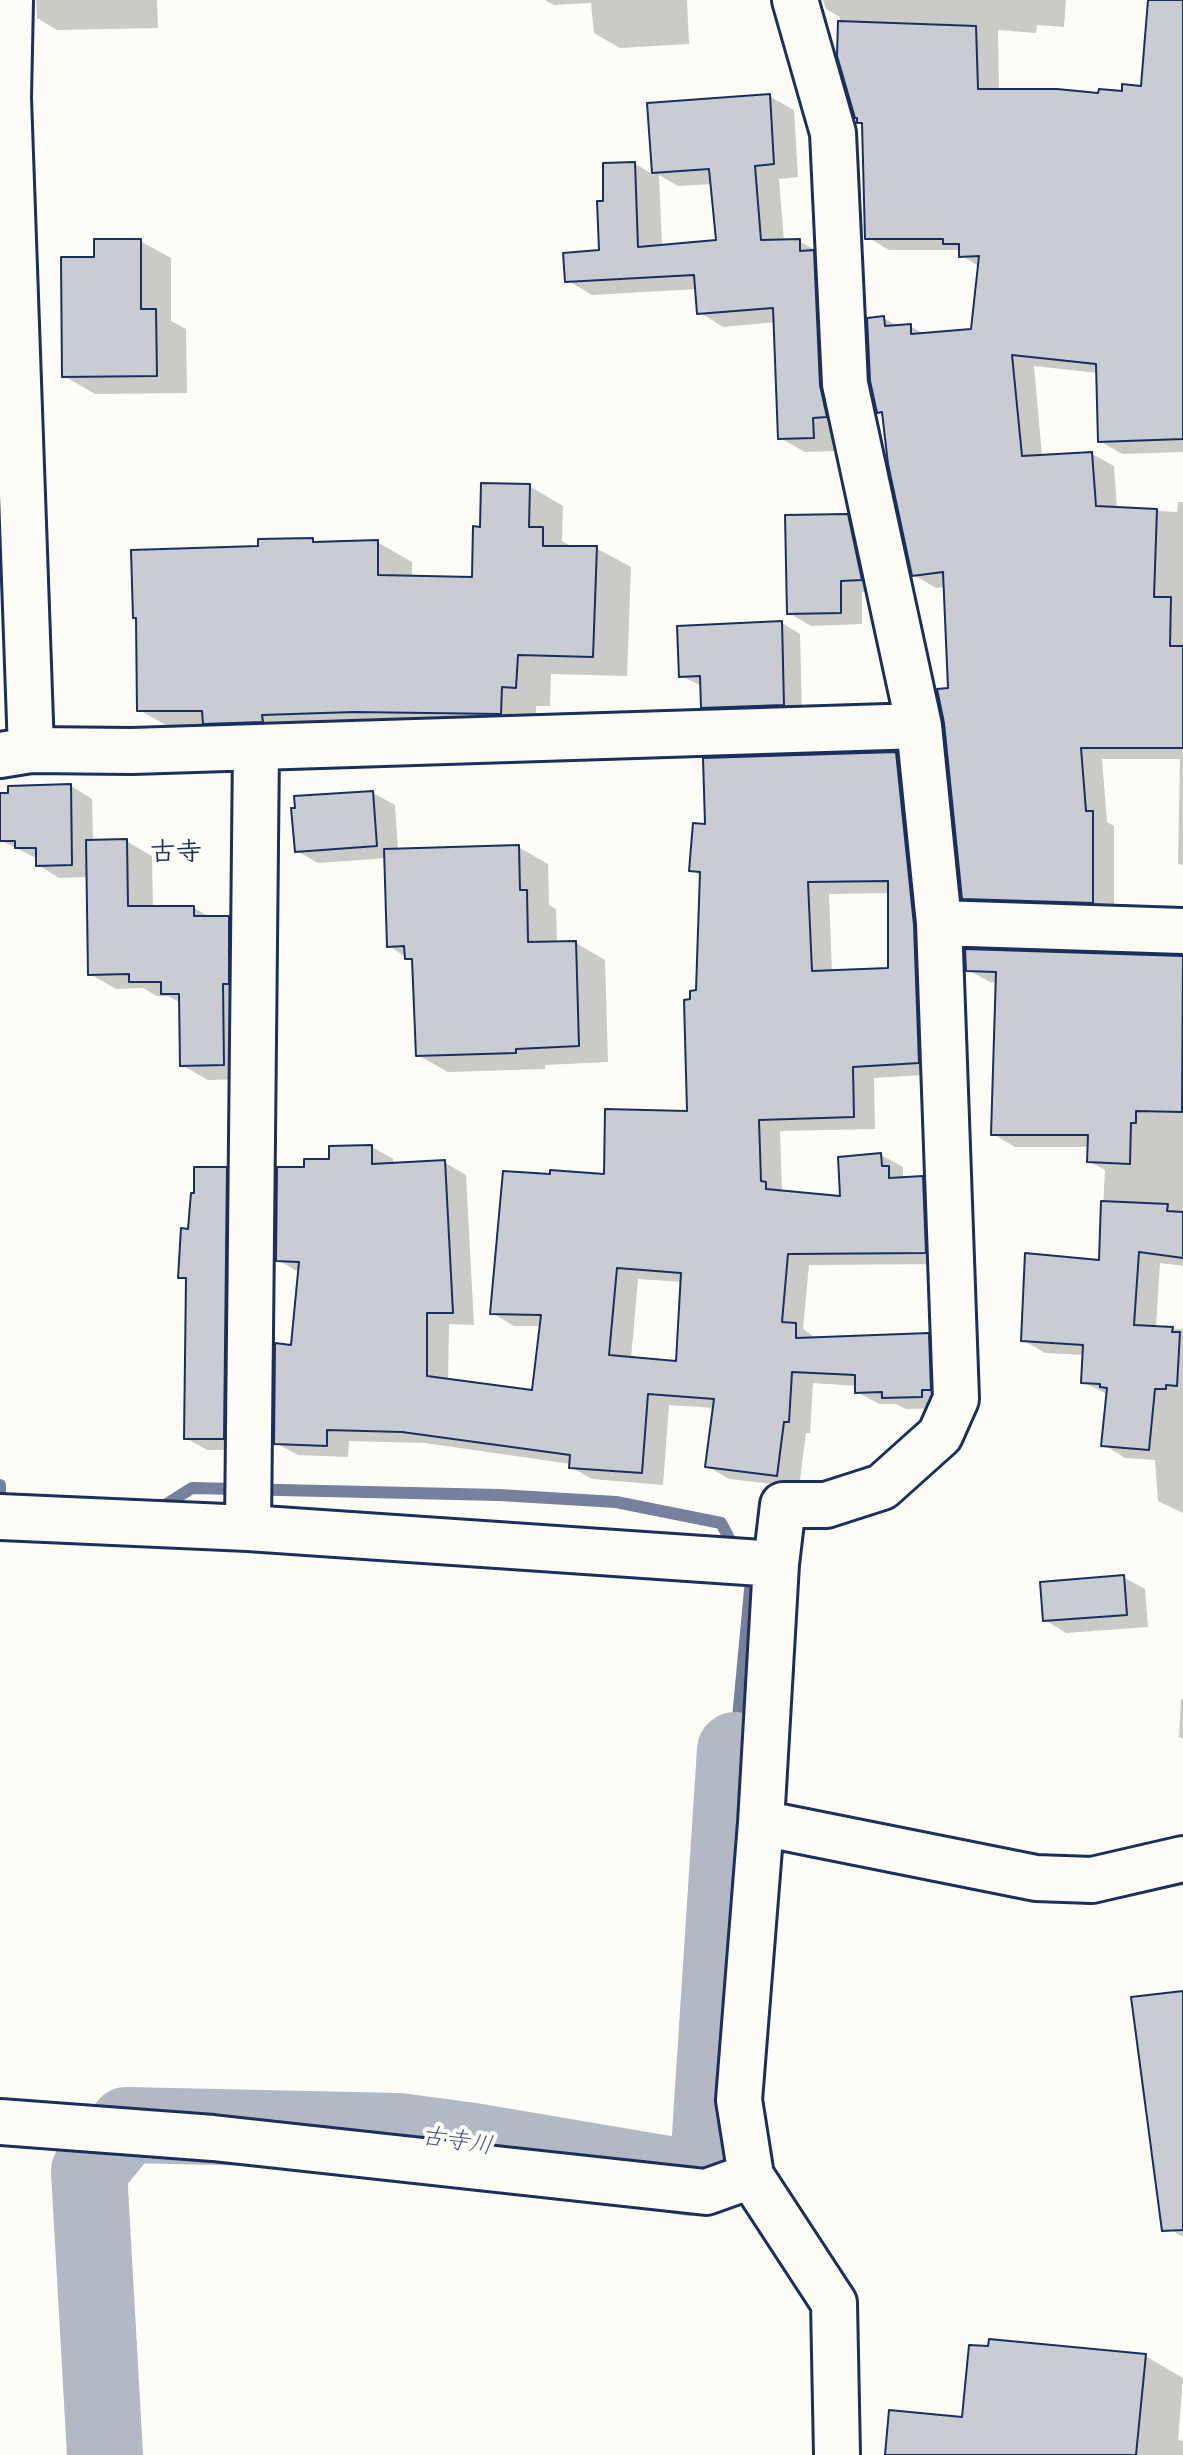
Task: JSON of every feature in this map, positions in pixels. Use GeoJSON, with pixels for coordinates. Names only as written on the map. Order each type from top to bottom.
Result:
{"type":"FeatureCollection","features":[{"type":"Feature","properties":{"kind":"street"},"geometry":{"type":"LineString","coordinates":[[10,0],[8,98],[16,752],[256,748],[919,726]]}},
{"type":"Feature","properties":{"kind":"street"},"geometry":{"type":"LineString","coordinates":[[795,0],[833,133],[845,384],[919,726],[939,923],[956,1399],[940,1435],[882,1487],[826,1505],[783,1505],[776,1564],[761,1823],[739,2100],[751,2176],[834,2303],[837,2455]]}},
{"type":"Feature","properties":{"kind":"street"},"geometry":{"type":"LineString","coordinates":[[248,1528],[256,748]]}},
{"type":"Feature","properties":{"kind":"street"},"geometry":{"type":"LineString","coordinates":[[939,923],[1183,931]]}},
{"type":"Feature","properties":{"kind":"street"},"geometry":{"type":"LineString","coordinates":[[0,1517],[248,1528],[776,1564]]}},
{"type":"Feature","properties":{"kind":"street"},"geometry":{"type":"LineString","coordinates":[[761,1823],[1036,1878],[1092,1880],[1183,1859]]}},
{"type":"Feature","properties":{"kind":"street"},"geometry":{"type":"LineString","coordinates":[[0,2122],[213,2138],[706,2192],[751,2176]]}},
{"type":"Feature","properties":{"kind":"building"},"geometry":{"type":"Polygon","coordinates":[[[1148,0],[1183,0],[1183,439],[1098,442],[1096,364],[1012,355],[1022,456],[1092,452],[1096,506],[1157,509],[1154,597],[1171,597],[1170,646],[1183,646],[1183,748],[1081,748],[1086,811],[1093,811],[1093,903],[962,899],[944,723],[937,689],[948,688],[943,572],[912,576],[888,464],[882,412],[877,413],[870,381],[867,318],[884,316],[885,326],[911,324],[911,334],[971,329],[979,256],[959,257],[959,244],[943,244],[943,239],[865,239],[862,123],[857,123],[855,118],[837,56],[838,21],[976,26],[978,89],[1057,89],[1098,93],[1099,89],[1122,91],[1122,84],[1141,86],[1148,0]]]}},
{"type":"Feature","properties":{"kind":"building"},"geometry":{"type":"Polygon","coordinates":[[[770,94],[774,164],[755,166],[761,240],[800,239],[800,251],[814,250],[820,385],[827,417],[813,418],[814,438],[778,439],[773,308],[697,314],[694,275],[565,282],[563,253],[599,250],[597,201],[603,201],[603,163],[635,162],[638,247],[716,240],[709,169],[652,173],[647,103],[770,94]]]}},
{"type":"Feature","properties":{"kind":"building"},"geometry":{"type":"Polygon","coordinates":[[[94,239],[141,239],[141,309],[156,309],[157,376],[62,377],[61,257],[94,257],[94,239]]]}},
{"type":"Feature","properties":{"kind":"building"},"geometry":{"type":"Polygon","coordinates":[[[481,483],[530,484],[529,527],[543,527],[543,546],[597,546],[593,657],[518,655],[516,688],[502,687],[501,714],[354,712],[262,715],[263,722],[203,724],[202,711],[137,711],[136,618],[133,618],[131,550],[258,546],[258,539],[313,538],[313,542],[378,540],[378,575],[472,577],[473,526],[480,527],[481,483]]]}},
{"type":"Feature","properties":{"kind":"building"},"geometry":{"type":"Polygon","coordinates":[[[848,514],[862,580],[841,581],[841,613],[787,614],[785,515],[848,514]]]}},
{"type":"Feature","properties":{"kind":"building"},"geometry":{"type":"Polygon","coordinates":[[[782,621],[784,705],[701,708],[700,676],[679,677],[677,626],[782,621]]]}},
{"type":"Feature","properties":{"kind":"building"},"geometry":{"type":"Polygon","coordinates":[[[896,752],[914,925],[919,1063],[853,1067],[854,1117],[759,1120],[761,1181],[766,1182],[766,1189],[840,1196],[838,1157],[881,1153],[882,1166],[889,1166],[889,1178],[923,1176],[926,1253],[788,1254],[782,1322],[796,1323],[796,1338],[929,1333],[931,1390],[922,1390],[922,1397],[882,1398],[882,1392],[855,1393],[855,1375],[792,1372],[789,1422],[784,1422],[777,1476],[705,1467],[714,1399],[648,1394],[642,1473],[569,1468],[570,1455],[402,1432],[327,1430],[327,1446],[274,1444],[275,1343],[291,1345],[299,1262],[276,1261],[277,1167],[304,1167],[304,1159],[329,1159],[329,1146],[372,1145],[372,1164],[445,1160],[453,1313],[427,1313],[427,1376],[532,1390],[541,1315],[490,1314],[503,1171],[604,1174],[605,1109],[687,1111],[684,1000],[690,999],[690,991],[696,990],[700,872],[689,871],[693,823],[705,824],[703,758],[896,752]],[[888,881],[808,882],[812,971],[888,968],[888,881]],[[617,1268],[609,1355],[676,1361],[681,1273],[617,1268]]]}},
{"type":"Feature","properties":{"kind":"building"},"geometry":{"type":"Polygon","coordinates":[[[71,784],[72,865],[36,866],[36,848],[15,848],[15,841],[0,841],[0,793],[8,793],[8,786],[71,784]]]}},
{"type":"Feature","properties":{"kind":"building"},"geometry":{"type":"Polygon","coordinates":[[[373,791],[377,846],[295,852],[291,808],[295,808],[294,796],[373,791]]]}},
{"type":"Feature","properties":{"kind":"building"},"geometry":{"type":"Polygon","coordinates":[[[127,839],[128,906],[194,906],[194,916],[229,916],[229,984],[223,984],[224,1065],[180,1066],[179,994],[161,994],[161,982],[129,982],[129,974],[88,975],[86,840],[127,839]]]}},
{"type":"Feature","properties":{"kind":"building"},"geometry":{"type":"Polygon","coordinates":[[[519,845],[520,890],[527,890],[528,942],[576,941],[579,1046],[516,1049],[516,1053],[416,1056],[412,959],[405,959],[404,946],[387,947],[384,849],[519,845]]]}},
{"type":"Feature","properties":{"kind":"building"},"geometry":{"type":"Polygon","coordinates":[[[965,949],[1183,956],[1182,1112],[1136,1111],[1136,1123],[1131,1123],[1130,1164],[1087,1162],[1088,1135],[991,1135],[996,972],[966,971],[965,949]]]}},
{"type":"Feature","properties":{"kind":"building"},"geometry":{"type":"Polygon","coordinates":[[[194,1167],[227,1167],[224,1439],[184,1439],[186,1278],[178,1278],[181,1228],[188,1229],[191,1193],[194,1193],[194,1167]]]}},
{"type":"Feature","properties":{"kind":"building"},"geometry":{"type":"Polygon","coordinates":[[[1101,1201],[1168,1204],[1167,1211],[1183,1212],[1183,1258],[1139,1252],[1134,1325],[1173,1327],[1172,1332],[1180,1332],[1177,1386],[1166,1385],[1166,1389],[1155,1389],[1149,1450],[1101,1446],[1107,1388],[1100,1387],[1100,1384],[1081,1383],[1083,1345],[1021,1341],[1025,1253],[1099,1260],[1101,1201]]]}},
{"type":"Feature","properties":{"kind":"building"},"geometry":{"type":"Polygon","coordinates":[[[1124,1575],[1127,1615],[1043,1621],[1040,1582],[1124,1575]]]}},
{"type":"Feature","properties":{"kind":"building"},"geometry":{"type":"Polygon","coordinates":[[[1183,1991],[1183,2230],[1162,2231],[1131,1997],[1183,1991]]]}},
{"type":"Feature","properties":{"kind":"building"},"geometry":{"type":"Polygon","coordinates":[[[989,2339],[1146,2354],[1136,2455],[885,2455],[889,2410],[962,2417],[969,2345],[988,2346],[989,2339]]]}},
{"type":"Feature","properties":{"kind":"waterway"},"geometry":{"type":"LineString","coordinates":[[0,1485],[0,1504],[6,1504]]}},
{"type":"Feature","properties":{"kind":"waterway"},"geometry":{"type":"LineString","coordinates":[[157,1505],[165,1505],[192,1488],[499,1495],[616,1502],[721,1523],[737,1553]]}},
{"type":"Feature","properties":{"kind":"waterway"},"geometry":{"type":"LineString","coordinates":[[735,1750],[751,1579],[748,1572]]}},
{"type":"Feature","properties":{"kind":"waterway","name":"古寺川"},"geometry":{"type":"LineString","coordinates":[[105,2455],[89,2171],[127,2125],[398,2131],[691,2178],[708,2166],[735,1750]]}},
{"type":"Feature","properties":{"kind":"district","name":"古寺"},"geometry":{"type":"Point","coordinates":[176,853]}}]}
